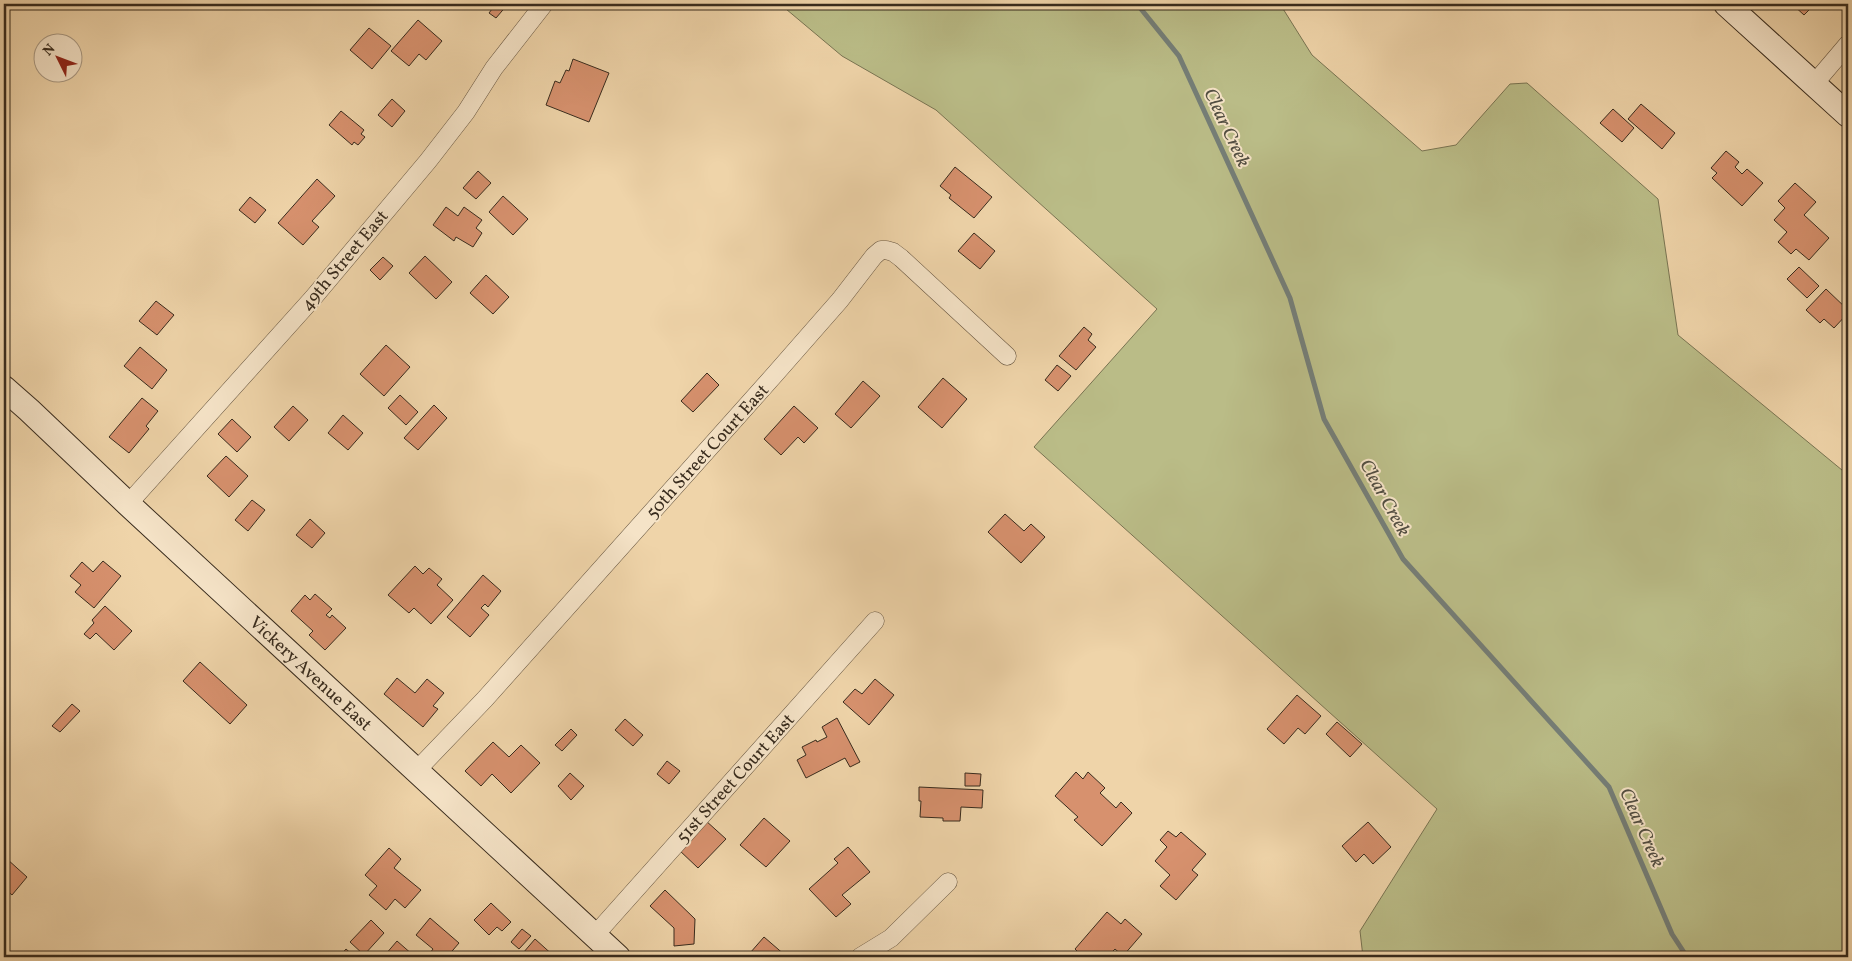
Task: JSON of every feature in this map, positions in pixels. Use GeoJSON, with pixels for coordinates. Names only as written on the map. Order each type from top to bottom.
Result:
{"type":"FeatureCollection","features":[{"type":"Feature","properties":{"kind":"street","name":"49th Street East"},"geometry":{"type":"LineString","coordinates":[[128,504],[313,298],[428,161],[466,112],[494,68],[544,4]]}},
{"type":"Feature","properties":{"kind":"street"},"geometry":{"type":"LineString","coordinates":[[1726,4],[1848,115]]}},
{"type":"Feature","properties":{"kind":"street"},"geometry":{"type":"LineString","coordinates":[[1814,84],[1848,44]]}},
{"type":"Feature","properties":{"kind":"street","name":"50th Street Court East"},"geometry":{"type":"LineString","coordinates":[[416,771],[485,699],[770,381],[840,300],[878,252],[889,250],[902,258],[1007,356]]}},
{"type":"Feature","properties":{"kind":"street","name":"Vickery Avenue East"},"geometry":{"type":"LineString","coordinates":[[4,388],[618,957]]}},
{"type":"Feature","properties":{"kind":"street","name":"51st Street Court East"},"geometry":{"type":"LineString","coordinates":[[594,935],[875,621]]}},
{"type":"Feature","properties":{"kind":"street"},"geometry":{"type":"LineString","coordinates":[[860,957],[891,938],[948,882]]}},
{"type":"Feature","properties":{"kind":"green space"},"geometry":{"type":"Polygon","coordinates":[[[780,4],[1280,4],[1312,55],[1422,151],[1456,145],[1510,84],[1527,83],[1658,199],[1678,335],[1848,475],[1848,957],[1363,957],[1360,931],[1437,809],[1034,447],[1157,309],[936,110],[842,56],[780,4]]]}},
{"type":"Feature","properties":{"kind":"building"},"geometry":{"type":"Polygon","coordinates":[[[485,4],[508,4],[496,18],[489,13],[492,9],[485,4]]]}},
{"type":"Feature","properties":{"kind":"building"},"geometry":{"type":"Polygon","coordinates":[[[1792,4],[1815,4],[1804,15],[1792,4]]]}},
{"type":"Feature","properties":{"kind":"building"},"geometry":{"type":"Polygon","coordinates":[[[418,20],[442,41],[426,60],[419,54],[409,66],[391,51],[418,20]]]}},
{"type":"Feature","properties":{"kind":"building"},"geometry":{"type":"Polygon","coordinates":[[[369,28],[391,46],[372,69],[350,50],[369,28]]]}},
{"type":"Feature","properties":{"kind":"building"},"geometry":{"type":"Polygon","coordinates":[[[573,59],[609,73],[589,122],[546,105],[555,81],[560,83],[566,70],[569,71],[573,59]]]}},
{"type":"Feature","properties":{"kind":"building"},"geometry":{"type":"Polygon","coordinates":[[[392,99],[405,111],[392,127],[378,115],[392,99]]]}},
{"type":"Feature","properties":{"kind":"building"},"geometry":{"type":"Polygon","coordinates":[[[1641,104],[1675,133],[1662,149],[1628,119],[1641,104]]]}},
{"type":"Feature","properties":{"kind":"building"},"geometry":{"type":"Polygon","coordinates":[[[1613,109],[1634,128],[1622,142],[1600,123],[1613,109]]]}},
{"type":"Feature","properties":{"kind":"building"},"geometry":{"type":"Polygon","coordinates":[[[341,111],[364,130],[361,134],[365,137],[358,145],[354,142],[352,145],[329,125],[341,111]]]}},
{"type":"Feature","properties":{"kind":"building"},"geometry":{"type":"Polygon","coordinates":[[[1726,151],[1739,162],[1735,167],[1742,174],[1747,169],[1763,183],[1742,206],[1712,178],[1717,173],[1711,168],[1726,151]]]}},
{"type":"Feature","properties":{"kind":"building"},"geometry":{"type":"Polygon","coordinates":[[[955,167],[992,197],[974,218],[949,198],[951,195],[940,186],[955,167]]]}},
{"type":"Feature","properties":{"kind":"building"},"geometry":{"type":"Polygon","coordinates":[[[478,171],[491,183],[476,199],[463,188],[478,171]]]}},
{"type":"Feature","properties":{"kind":"building"},"geometry":{"type":"Polygon","coordinates":[[[317,179],[335,196],[312,221],[319,227],[303,245],[278,223],[317,179]]]}},
{"type":"Feature","properties":{"kind":"building"},"geometry":{"type":"Polygon","coordinates":[[[1795,183],[1816,202],[1804,215],[1829,238],[1809,260],[1796,249],[1791,254],[1778,242],[1787,232],[1774,220],[1785,208],[1778,201],[1795,183]]]}},
{"type":"Feature","properties":{"kind":"building"},"geometry":{"type":"Polygon","coordinates":[[[503,196],[528,219],[513,235],[489,212],[503,196]]]}},
{"type":"Feature","properties":{"kind":"building"},"geometry":{"type":"Polygon","coordinates":[[[250,197],[266,210],[255,223],[239,210],[250,197]]]}},
{"type":"Feature","properties":{"kind":"building"},"geometry":{"type":"Polygon","coordinates":[[[446,207],[458,216],[464,207],[482,220],[476,228],[482,233],[473,247],[456,237],[454,241],[433,225],[446,207]]]}},
{"type":"Feature","properties":{"kind":"building"},"geometry":{"type":"Polygon","coordinates":[[[974,233],[995,251],[980,269],[958,251],[974,233]]]}},
{"type":"Feature","properties":{"kind":"building"},"geometry":{"type":"Polygon","coordinates":[[[425,256],[452,282],[436,299],[409,273],[425,256]]]}},
{"type":"Feature","properties":{"kind":"building"},"geometry":{"type":"Polygon","coordinates":[[[383,257],[393,266],[380,280],[370,270],[383,257]]]}},
{"type":"Feature","properties":{"kind":"building"},"geometry":{"type":"Polygon","coordinates":[[[1799,267],[1819,286],[1807,298],[1787,279],[1799,267]]]}},
{"type":"Feature","properties":{"kind":"building"},"geometry":{"type":"Polygon","coordinates":[[[486,275],[509,297],[493,314],[470,293],[486,275]]]}},
{"type":"Feature","properties":{"kind":"building"},"geometry":{"type":"Polygon","coordinates":[[[1826,289],[1848,310],[1848,313],[1834,328],[1824,319],[1820,323],[1806,310],[1826,289]]]}},
{"type":"Feature","properties":{"kind":"building"},"geometry":{"type":"Polygon","coordinates":[[[156,301],[174,315],[157,335],[139,321],[156,301]]]}},
{"type":"Feature","properties":{"kind":"building"},"geometry":{"type":"Polygon","coordinates":[[[1084,327],[1092,334],[1088,340],[1096,347],[1076,370],[1059,356],[1084,327]]]}},
{"type":"Feature","properties":{"kind":"building"},"geometry":{"type":"Polygon","coordinates":[[[386,345],[410,367],[384,396],[360,374],[386,345]]]}},
{"type":"Feature","properties":{"kind":"building"},"geometry":{"type":"Polygon","coordinates":[[[140,347],[167,370],[152,389],[124,366],[140,347]]]}},
{"type":"Feature","properties":{"kind":"building"},"geometry":{"type":"Polygon","coordinates":[[[1057,365],[1071,376],[1058,391],[1045,380],[1057,365]]]}},
{"type":"Feature","properties":{"kind":"building"},"geometry":{"type":"Polygon","coordinates":[[[707,373],[719,385],[693,412],[681,401],[707,373]]]}},
{"type":"Feature","properties":{"kind":"building"},"geometry":{"type":"Polygon","coordinates":[[[943,378],[967,399],[942,428],[918,407],[943,378]]]}},
{"type":"Feature","properties":{"kind":"building"},"geometry":{"type":"Polygon","coordinates":[[[863,381],[880,396],[851,428],[835,414],[863,381]]]}},
{"type":"Feature","properties":{"kind":"building"},"geometry":{"type":"Polygon","coordinates":[[[400,395],[418,412],[406,425],[388,408],[400,395]]]}},
{"type":"Feature","properties":{"kind":"building"},"geometry":{"type":"Polygon","coordinates":[[[142,398],[158,411],[146,426],[149,429],[129,453],[109,437],[142,398]]]}},
{"type":"Feature","properties":{"kind":"building"},"geometry":{"type":"Polygon","coordinates":[[[434,405],[447,418],[418,450],[404,438],[434,405]]]}},
{"type":"Feature","properties":{"kind":"building"},"geometry":{"type":"Polygon","coordinates":[[[293,406],[308,420],[289,441],[274,427],[293,406]]]}},
{"type":"Feature","properties":{"kind":"building"},"geometry":{"type":"Polygon","coordinates":[[[794,406],[818,428],[804,443],[798,437],[781,455],[764,439],[794,406]]]}},
{"type":"Feature","properties":{"kind":"building"},"geometry":{"type":"Polygon","coordinates":[[[343,415],[363,433],[348,450],[328,433],[343,415]]]}},
{"type":"Feature","properties":{"kind":"building"},"geometry":{"type":"Polygon","coordinates":[[[232,419],[251,437],[237,452],[218,434],[232,419]]]}},
{"type":"Feature","properties":{"kind":"building"},"geometry":{"type":"Polygon","coordinates":[[[226,456],[248,476],[229,497],[207,476],[226,456]]]}},
{"type":"Feature","properties":{"kind":"building"},"geometry":{"type":"Polygon","coordinates":[[[252,500],[265,510],[248,531],[235,520],[252,500]]]}},
{"type":"Feature","properties":{"kind":"building"},"geometry":{"type":"Polygon","coordinates":[[[1005,514],[1024,531],[1031,524],[1045,537],[1021,563],[988,532],[1005,514]]]}},
{"type":"Feature","properties":{"kind":"building"},"geometry":{"type":"Polygon","coordinates":[[[310,519],[325,533],[312,548],[296,535],[310,519]]]}},
{"type":"Feature","properties":{"kind":"building"},"geometry":{"type":"Polygon","coordinates":[[[103,561],[121,576],[94,608],[75,592],[81,585],[70,576],[82,562],[93,572],[103,561]]]}},
{"type":"Feature","properties":{"kind":"building"},"geometry":{"type":"Polygon","coordinates":[[[415,566],[423,574],[429,568],[442,579],[437,585],[453,600],[431,624],[414,608],[409,613],[388,595],[415,566]]]}},
{"type":"Feature","properties":{"kind":"building"},"geometry":{"type":"Polygon","coordinates":[[[483,575],[501,591],[488,607],[485,604],[481,608],[489,615],[470,637],[447,617],[483,575]]]}},
{"type":"Feature","properties":{"kind":"building"},"geometry":{"type":"Polygon","coordinates":[[[315,594],[332,609],[326,615],[330,618],[332,615],[346,628],[325,650],[309,635],[313,631],[291,611],[305,595],[310,600],[315,594]]]}},
{"type":"Feature","properties":{"kind":"building"},"geometry":{"type":"Polygon","coordinates":[[[105,606],[132,631],[114,650],[96,633],[90,639],[84,634],[94,623],[92,620],[105,606]]]}},
{"type":"Feature","properties":{"kind":"building"},"geometry":{"type":"Polygon","coordinates":[[[200,662],[247,705],[230,724],[183,681],[200,662]]]}},
{"type":"Feature","properties":{"kind":"building"},"geometry":{"type":"Polygon","coordinates":[[[397,678],[415,693],[427,679],[444,693],[433,706],[438,709],[423,727],[384,694],[397,678]]]}},
{"type":"Feature","properties":{"kind":"building"},"geometry":{"type":"Polygon","coordinates":[[[875,679],[894,695],[869,725],[843,702],[855,689],[862,694],[875,679]]]}},
{"type":"Feature","properties":{"kind":"building"},"geometry":{"type":"Polygon","coordinates":[[[1297,695],[1321,716],[1305,734],[1298,728],[1284,744],[1267,729],[1297,695]]]}},
{"type":"Feature","properties":{"kind":"building"},"geometry":{"type":"Polygon","coordinates":[[[72,704],[80,711],[60,732],[52,726],[72,704]]]}},
{"type":"Feature","properties":{"kind":"building"},"geometry":{"type":"Polygon","coordinates":[[[837,718],[860,762],[850,767],[845,758],[806,778],[797,760],[806,755],[802,747],[827,737],[822,727],[837,718]]]}},
{"type":"Feature","properties":{"kind":"building"},"geometry":{"type":"Polygon","coordinates":[[[625,719],[643,735],[633,746],[615,730],[625,719]]]}},
{"type":"Feature","properties":{"kind":"building"},"geometry":{"type":"Polygon","coordinates":[[[1337,722],[1362,744],[1350,757],[1326,734],[1337,722]]]}},
{"type":"Feature","properties":{"kind":"building"},"geometry":{"type":"Polygon","coordinates":[[[571,729],[577,735],[562,751],[555,745],[571,729]]]}},
{"type":"Feature","properties":{"kind":"building"},"geometry":{"type":"Polygon","coordinates":[[[493,742],[509,757],[521,745],[540,763],[511,793],[492,774],[481,786],[465,771],[493,742]]]}},
{"type":"Feature","properties":{"kind":"building"},"geometry":{"type":"Polygon","coordinates":[[[667,761],[680,771],[669,784],[657,774],[667,761]]]}},
{"type":"Feature","properties":{"kind":"building"},"geometry":{"type":"Polygon","coordinates":[[[1076,772],[1083,779],[1088,772],[1105,788],[1100,793],[1116,808],[1121,802],[1132,813],[1102,846],[1074,820],[1078,817],[1055,796],[1076,772]]]}},
{"type":"Feature","properties":{"kind":"building"},"geometry":{"type":"Polygon","coordinates":[[[570,773],[584,786],[571,800],[558,786],[570,773]]]}},
{"type":"Feature","properties":{"kind":"building"},"geometry":{"type":"Polygon","coordinates":[[[965,773],[981,774],[980,786],[965,786],[965,773]]]}},
{"type":"Feature","properties":{"kind":"building"},"geometry":{"type":"Polygon","coordinates":[[[919,787],[983,790],[982,808],[961,807],[960,821],[943,821],[943,818],[920,817],[921,801],[919,801],[919,787]]]}},
{"type":"Feature","properties":{"kind":"building"},"geometry":{"type":"Polygon","coordinates":[[[764,818],[790,841],[766,867],[740,845],[764,818]]]}},
{"type":"Feature","properties":{"kind":"building"},"geometry":{"type":"Polygon","coordinates":[[[705,820],[726,839],[698,868],[678,849],[705,820]]]}},
{"type":"Feature","properties":{"kind":"building"},"geometry":{"type":"Polygon","coordinates":[[[1368,822],[1391,847],[1373,864],[1364,854],[1356,862],[1342,846],[1368,822]]]}},
{"type":"Feature","properties":{"kind":"building"},"geometry":{"type":"Polygon","coordinates":[[[1168,831],[1176,837],[1181,832],[1206,854],[1192,870],[1198,875],[1176,900],[1160,886],[1170,875],[1155,861],[1167,847],[1160,840],[1168,831]]]}},
{"type":"Feature","properties":{"kind":"building"},"geometry":{"type":"Polygon","coordinates":[[[848,847],[870,872],[842,895],[851,904],[836,917],[809,889],[838,863],[834,859],[848,847]]]}},
{"type":"Feature","properties":{"kind":"building"},"geometry":{"type":"Polygon","coordinates":[[[389,848],[401,859],[394,868],[421,890],[405,908],[395,899],[386,910],[369,895],[377,886],[365,875],[389,848]]]}},
{"type":"Feature","properties":{"kind":"building"},"geometry":{"type":"Polygon","coordinates":[[[7,859],[27,877],[12,895],[4,888],[4,862],[7,859]]]}},
{"type":"Feature","properties":{"kind":"building"},"geometry":{"type":"Polygon","coordinates":[[[665,890],[695,919],[694,944],[674,946],[674,928],[650,906],[665,890]]]}},
{"type":"Feature","properties":{"kind":"building"},"geometry":{"type":"Polygon","coordinates":[[[491,903],[511,922],[502,931],[497,927],[489,935],[474,920],[491,903]]]}},
{"type":"Feature","properties":{"kind":"building"},"geometry":{"type":"Polygon","coordinates":[[[1107,912],[1121,924],[1125,919],[1142,934],[1123,956],[1115,949],[1111,953],[1115,957],[1083,957],[1075,949],[1107,912]]]}},
{"type":"Feature","properties":{"kind":"building"},"geometry":{"type":"Polygon","coordinates":[[[430,918],[459,943],[447,957],[427,957],[433,949],[416,935],[430,918]]]}},
{"type":"Feature","properties":{"kind":"building"},"geometry":{"type":"Polygon","coordinates":[[[371,920],[384,933],[364,955],[350,942],[371,920]]]}},
{"type":"Feature","properties":{"kind":"building"},"geometry":{"type":"Polygon","coordinates":[[[522,929],[531,936],[519,949],[511,942],[522,929]]]}},
{"type":"Feature","properties":{"kind":"building"},"geometry":{"type":"Polygon","coordinates":[[[764,937],[786,956],[754,957],[750,953],[764,937]]]}},
{"type":"Feature","properties":{"kind":"building"},"geometry":{"type":"Polygon","coordinates":[[[535,939],[555,957],[527,957],[523,953],[535,939]]]}},
{"type":"Feature","properties":{"kind":"building"},"geometry":{"type":"Polygon","coordinates":[[[397,941],[413,955],[411,957],[387,957],[385,955],[397,941]]]}},
{"type":"Feature","properties":{"kind":"building"},"geometry":{"type":"Polygon","coordinates":[[[346,949],[355,957],[339,957],[346,949]]]}},
{"type":"Feature","properties":{"kind":"waterway","name":"Clear Creek"},"geometry":{"type":"LineString","coordinates":[[1137,4],[1179,56],[1290,298],[1324,419],[1403,559],[1609,787],[1672,934],[1687,957]]}}]}
